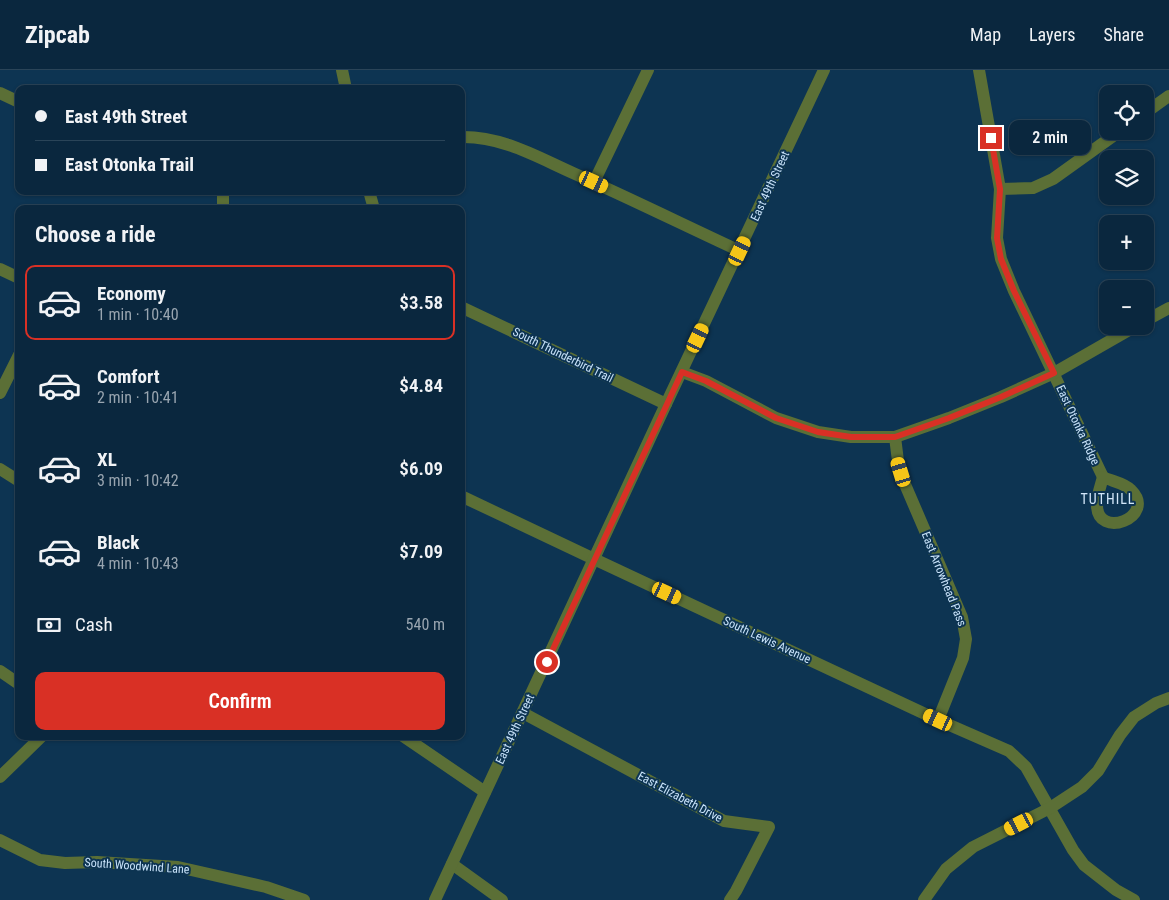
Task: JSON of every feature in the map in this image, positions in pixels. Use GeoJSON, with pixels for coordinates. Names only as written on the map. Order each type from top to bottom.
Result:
{"type":"FeatureCollection","features":[{"type":"Feature","properties":{"kind":"street"},"geometry":{"type":"LineString","coordinates":[[342,70],[345,85]]}},
{"type":"Feature","properties":{"kind":"street"},"geometry":{"type":"LineString","coordinates":[[594,182],[648,70]]}},
{"type":"Feature","properties":{"kind":"street","name":"East 49th Street"},"geometry":{"type":"LineString","coordinates":[[435,900],[824,70]]}},
{"type":"Feature","properties":{"kind":"street","name":"East Otonka Ridge"},"geometry":{"type":"LineString","coordinates":[[979,70],[1000,189],[997,238],[1001,259],[1014,291],[1103,477]]}},
{"type":"Feature","properties":{"kind":"street"},"geometry":{"type":"LineString","coordinates":[[0,93],[15,100]]}},
{"type":"Feature","properties":{"kind":"street"},"geometry":{"type":"LineString","coordinates":[[1154,107],[1169,96]]}},
{"type":"Feature","properties":{"kind":"street"},"geometry":{"type":"LineString","coordinates":[[465,137],[491,139],[507,143],[740,251]]}},
{"type":"Feature","properties":{"kind":"street"},"geometry":{"type":"LineString","coordinates":[[1000,189],[1033,188],[1075,164],[1108,140]]}},
{"type":"Feature","properties":{"kind":"street"},"geometry":{"type":"LineString","coordinates":[[0,269],[15,276]]}},
{"type":"Feature","properties":{"kind":"street","name":"South Thunderbird Trail"},"geometry":{"type":"LineString","coordinates":[[465,308],[666,404]]}},
{"type":"Feature","properties":{"kind":"street"},"geometry":{"type":"LineString","coordinates":[[1154,316],[1169,308]]}},
{"type":"Feature","properties":{"kind":"street"},"geometry":{"type":"LineString","coordinates":[[682,372],[706,381],[776,418],[818,432],[851,437],[895,437],[1001,397],[1054,373],[1120,335]]}},
{"type":"Feature","properties":{"kind":"street"},"geometry":{"type":"LineString","coordinates":[[0,394],[15,363]]}},
{"type":"Feature","properties":{"kind":"street","name":"East Arrowhead Pass"},"geometry":{"type":"LineString","coordinates":[[895,437],[898,461],[904,482],[962,617],[965,630],[966,639],[963,658],[938,720]]}},
{"type":"Feature","properties":{"kind":"street"},"geometry":{"type":"LineString","coordinates":[[0,469],[15,478]]}},
{"type":"Feature","properties":{"kind":"street","name":"South Lewis Avenue"},"geometry":{"type":"LineString","coordinates":[[465,498],[938,720],[1009,751],[1026,767],[1073,850],[1084,865],[1116,890],[1134,900]]}},
{"type":"Feature","properties":{"kind":"street"},"geometry":{"type":"LineString","coordinates":[[0,671],[15,681]]}},
{"type":"Feature","properties":{"kind":"street"},"geometry":{"type":"LineString","coordinates":[[924,900],[946,869],[973,847],[1050,808],[1082,787],[1098,771],[1120,735],[1134,717],[1156,703],[1169,698]]}},
{"type":"Feature","properties":{"kind":"street","name":"East Elizabeth Drive"},"geometry":{"type":"LineString","coordinates":[[523,713],[724,821],[769,827],[730,900]]}},
{"type":"Feature","properties":{"kind":"street"},"geometry":{"type":"LineString","coordinates":[[0,777],[38,740]]}},
{"type":"Feature","properties":{"kind":"street"},"geometry":{"type":"LineString","coordinates":[[409,740],[485,792]]}},
{"type":"Feature","properties":{"kind":"street","name":"South Woodwind Lane"},"geometry":{"type":"LineString","coordinates":[[0,840],[40,860],[65,863],[97,862],[178,867],[234,878],[304,900]]}},
{"type":"Feature","properties":{"kind":"street"},"geometry":{"type":"LineString","coordinates":[[452,864],[502,900]]}},
{"type":"Feature","properties":{"kind":"district","name":"TUTHILL"},"geometry":{"type":"Point","coordinates":[1108,499]}},
{"type":"Feature","properties":{"kind":"route"},"geometry":{"type":"LineString","coordinates":[[547,662],[682,372],[706,381],[776,418],[818,432],[851,437],[895,437],[949,418],[1054,373],[1014,291],[1001,259],[997,238],[1000,189],[991,138]]}}]}
